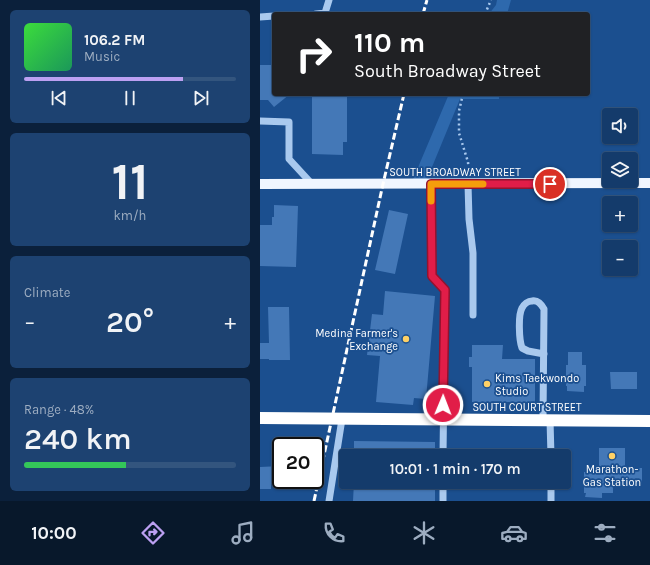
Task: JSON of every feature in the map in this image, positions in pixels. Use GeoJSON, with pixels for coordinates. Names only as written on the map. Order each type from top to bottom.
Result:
{"type":"FeatureCollection","features":[{"type":"Feature","properties":{"kind":"highway","name":"SOUTH COURT STREET"},"geometry":{"type":"LineString","coordinates":[[260,418],[650,421]]}},
{"type":"Feature","properties":{"kind":"main road","name":"SOUTH BROADWAY STREET"},"geometry":{"type":"LineString","coordinates":[[260,184],[650,183]]}},
{"type":"Feature","properties":{"kind":"street"},"geometry":{"type":"LineString","coordinates":[[325,12],[329,0]]}},
{"type":"Feature","properties":{"kind":"street"},"geometry":{"type":"LineString","coordinates":[[260,17],[272,16]]}},
{"type":"Feature","properties":{"kind":"street"},"geometry":{"type":"LineString","coordinates":[[260,121],[289,122],[288,159],[312,184]]}},
{"type":"Feature","properties":{"kind":"street"},"geometry":{"type":"LineString","coordinates":[[431,184],[432,276],[445,290],[443,449]]}},
{"type":"Feature","properties":{"kind":"street"},"geometry":{"type":"LineString","coordinates":[[468,184],[469,219],[473,253],[473,315]]}},
{"type":"Feature","properties":{"kind":"street"},"geometry":{"type":"LineString","coordinates":[[544,354],[528,351],[522,348],[520,343],[521,309],[530,300],[537,301],[544,309],[544,354],[547,420],[550,449]]}},
{"type":"Feature","properties":{"kind":"street"},"geometry":{"type":"LineString","coordinates":[[329,501],[342,419]]}},
{"type":"Feature","properties":{"kind":"street"},"geometry":{"type":"LineString","coordinates":[[443,489],[443,501]]}},
{"type":"Feature","properties":{"kind":"street"},"geometry":{"type":"LineString","coordinates":[[551,489],[551,501]]}},
{"type":"Feature","properties":{"kind":"path"},"geometry":{"type":"LineString","coordinates":[[486,12],[491,0]]}},
{"type":"Feature","properties":{"kind":"path"},"geometry":{"type":"LineString","coordinates":[[463,96],[459,111],[459,133],[468,162],[468,172]]}},
{"type":"Feature","properties":{"kind":"shaded area"},"geometry":{"type":"Polygon","coordinates":[[[497,0],[511,0],[508,12],[491,12],[496,5],[497,0]]]}},
{"type":"Feature","properties":{"kind":"shaded area"},"geometry":{"type":"Polygon","coordinates":[[[448,96],[499,96],[499,99],[460,99],[425,184],[411,184],[448,96]]]}},
{"type":"Feature","properties":{"kind":"building"},"geometry":{"type":"Polygon","coordinates":[[[260,65],[272,65],[272,96],[288,96],[274,107],[268,100],[260,100],[260,65]]]}},
{"type":"Feature","properties":{"kind":"building"},"geometry":{"type":"Polygon","coordinates":[[[312,96],[347,96],[347,142],[343,142],[343,155],[312,154],[312,96]]]}},
{"type":"Feature","properties":{"kind":"building"},"geometry":{"type":"Polygon","coordinates":[[[274,205],[298,206],[296,267],[260,266],[260,225],[272,225],[274,205]]]}},
{"type":"Feature","properties":{"kind":"building"},"geometry":{"type":"Polygon","coordinates":[[[389,210],[408,214],[395,274],[375,270],[389,210]]]}},
{"type":"Feature","properties":{"kind":"building","name":"Medina Farmer's Exchange"},"geometry":{"type":"Polygon","coordinates":[[[385,291],[435,296],[426,399],[414,398],[413,405],[376,402],[380,356],[367,355],[372,314],[383,315],[385,291]]]}},
{"type":"Feature","properties":{"kind":"building"},"geometry":{"type":"Polygon","coordinates":[[[268,307],[289,307],[290,360],[260,359],[260,343],[269,343],[268,307]]]}},
{"type":"Feature","properties":{"kind":"building"},"geometry":{"type":"Polygon","coordinates":[[[472,345],[503,345],[502,359],[535,359],[535,402],[472,402],[472,367],[469,367],[469,357],[472,357],[472,345]]]}},
{"type":"Feature","properties":{"kind":"building"},"geometry":{"type":"Polygon","coordinates":[[[568,352],[582,352],[582,365],[586,365],[586,386],[584,386],[584,392],[567,391],[566,365],[568,365],[568,352]]]}},
{"type":"Feature","properties":{"kind":"building"},"geometry":{"type":"Polygon","coordinates":[[[610,372],[637,372],[637,389],[611,389],[610,372]]]}},
{"type":"Feature","properties":{"kind":"building"},"geometry":{"type":"Polygon","coordinates":[[[354,441],[435,442],[435,449],[354,449],[354,441]]]}},
{"type":"Feature","properties":{"kind":"building"},"geometry":{"type":"Polygon","coordinates":[[[599,448],[625,448],[625,468],[642,468],[642,485],[613,486],[613,493],[602,493],[602,498],[585,497],[584,472],[599,472],[599,448]]]}},
{"type":"Feature","properties":{"kind":"building"},"geometry":{"type":"Polygon","coordinates":[[[272,466],[271,489],[260,489],[260,467],[272,466]]]}},
{"type":"Feature","properties":{"kind":"building"},"geometry":{"type":"Polygon","coordinates":[[[354,489],[435,489],[435,501],[353,501],[354,489]]]}},
{"type":"Feature","properties":{"kind":"railway"},"geometry":{"type":"LineString","coordinates":[[424,12],[427,0]]}},
{"type":"Feature","properties":{"kind":"railway"},"geometry":{"type":"LineString","coordinates":[[314,501],[404,96]]}},
{"type":"Feature","properties":{"kind":"slow traffic"},"geometry":{"type":"LineString","coordinates":[[431,201],[431,184],[483,184]]}},
{"type":"Feature","properties":{"kind":"place","name":"Medina Farmer's Exchange"},"geometry":{"type":"Point","coordinates":[406,339]}},
{"type":"Feature","properties":{"kind":"place","name":"Kims Taekwondo Studio"},"geometry":{"type":"Point","coordinates":[487,384]}},
{"type":"Feature","properties":{"kind":"place","name":"Marathon- Gas Station"},"geometry":{"type":"Point","coordinates":[612,456]}},
{"type":"Feature","properties":{"kind":"route"},"geometry":{"type":"LineString","coordinates":[[443,405],[445,290],[432,276],[431,184],[550,184]]}}]}
